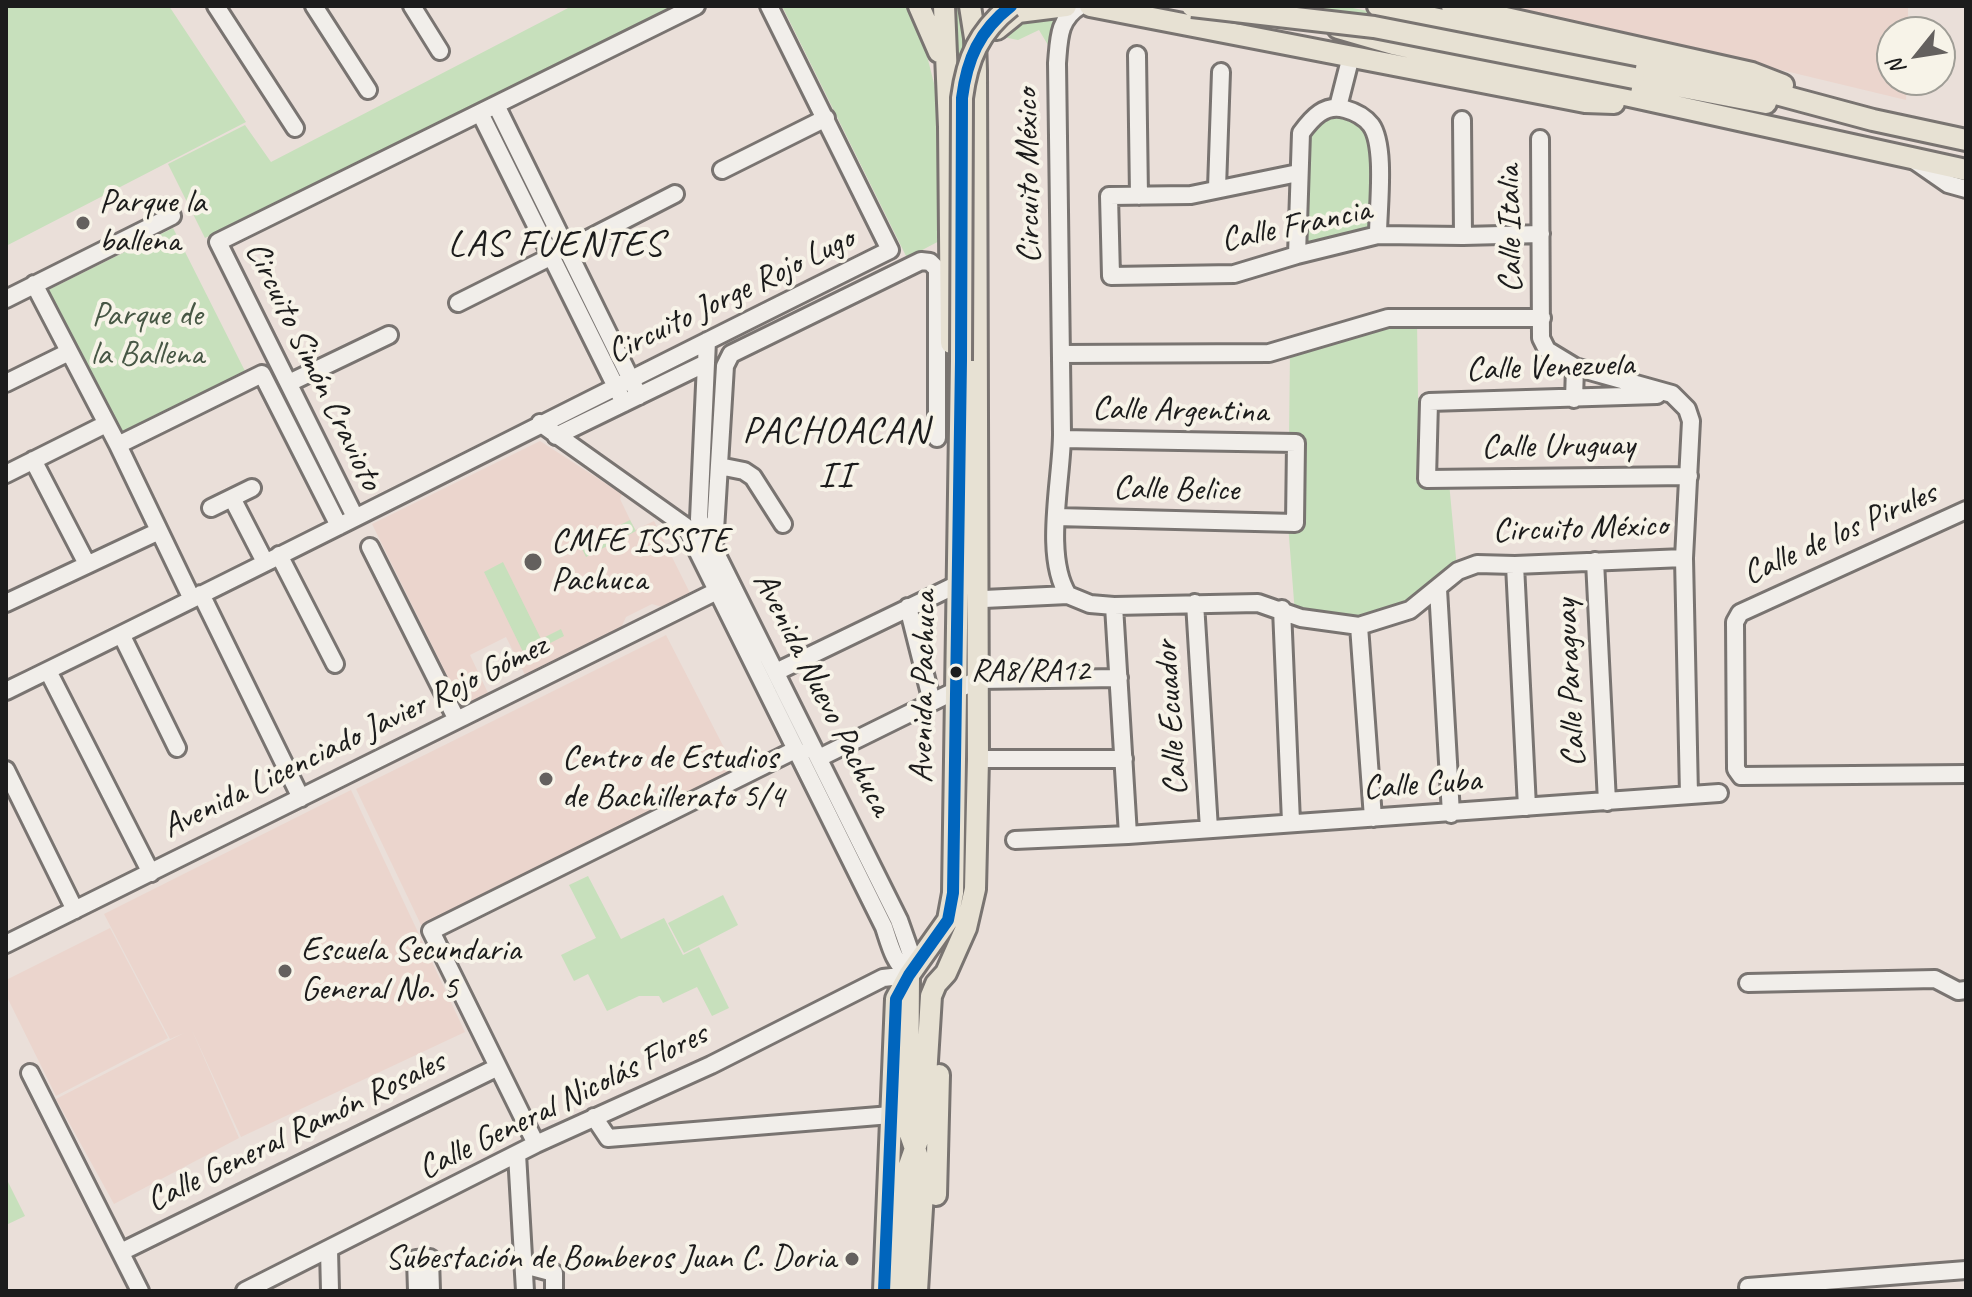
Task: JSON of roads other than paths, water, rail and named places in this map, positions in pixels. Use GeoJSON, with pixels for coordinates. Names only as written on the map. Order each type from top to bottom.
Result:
{"type":"FeatureCollection","features":[{"type":"Feature","properties":{"kind":"main road"},"geometry":{"type":"LineString","coordinates":[[919,6],[945,67]]}},
{"type":"Feature","properties":{"kind":"main road"},"geometry":{"type":"LineString","coordinates":[[944,6],[952,361],[958,435]]}},
{"type":"Feature","properties":{"kind":"main road","name":"Avenida Pachuca"},"geometry":{"type":"LineString","coordinates":[[899,1291],[905,1231],[906,1174],[923,1126],[931,996],[946,973],[966,928],[975,889],[978,759],[976,71],[970,6]]}},
{"type":"Feature","properties":{"kind":"main road"},"geometry":{"type":"LineString","coordinates":[[958,435],[962,98],[966,70],[974,48],[984,31],[1011,6]]}},
{"type":"Feature","properties":{"kind":"main road"},"geometry":{"type":"LineString","coordinates":[[976,71],[987,42],[1004,22],[1018,12],[1066,6]]}},
{"type":"Feature","properties":{"kind":"main road"},"geometry":{"type":"LineString","coordinates":[[1090,6],[1585,102],[1654,103]]}},
{"type":"Feature","properties":{"kind":"main road"},"geometry":{"type":"LineString","coordinates":[[1192,6],[1374,27],[1739,99],[1873,120]]}},
{"type":"Feature","properties":{"kind":"main road"},"geometry":{"type":"LineString","coordinates":[[1269,6],[1375,40],[1966,170]]}},
{"type":"Feature","properties":{"kind":"main road"},"geometry":{"type":"LineString","coordinates":[[1378,6],[1739,84],[1873,120],[1966,140]]}},
{"type":"Feature","properties":{"kind":"main road"},"geometry":{"type":"LineString","coordinates":[[1452,6],[1752,73],[1873,120]]}},
{"type":"Feature","properties":{"kind":"main road"},"geometry":{"type":"LineString","coordinates":[[1911,158],[1966,181]]}},
{"type":"Feature","properties":{"kind":"main road","name":"Avenida Pachuca"},"geometry":{"type":"LineString","coordinates":[[909,975],[948,920],[953,893],[958,435]]}},
{"type":"Feature","properties":{"kind":"main road"},"geometry":{"type":"LineString","coordinates":[[917,1291],[924,1175],[908,1128],[909,975],[946,973],[930,1291]]}},
{"type":"Feature","properties":{"kind":"main road","name":"Avenida Nuevo Pachuca"},"geometry":{"type":"LineString","coordinates":[[884,1291],[896,999],[909,975]]}},
{"type":"Feature","properties":{"kind":"street"},"geometry":{"type":"LineString","coordinates":[[216,6],[295,128]]}},
{"type":"Feature","properties":{"kind":"street"},"geometry":{"type":"LineString","coordinates":[[314,6],[368,90]]}},
{"type":"Feature","properties":{"kind":"street"},"geometry":{"type":"LineString","coordinates":[[412,6],[440,51]]}},
{"type":"Feature","properties":{"kind":"street"},"geometry":{"type":"LineString","coordinates":[[632,400],[589,331],[480,113],[696,6]]}},
{"type":"Feature","properties":{"kind":"street","name":"Circuito Jorge Rojo Lugo"},"geometry":{"type":"LineString","coordinates":[[6,691],[122,636],[540,423],[890,250],[769,6]]}},
{"type":"Feature","properties":{"kind":"street","name":"Circuito México"},"geometry":{"type":"LineString","coordinates":[[1080,6],[1065,18],[1061,27],[1057,63],[1062,439],[1056,517],[1057,572],[1068,595],[1090,604],[1114,606],[1258,603],[1301,618],[1359,626],[1410,610],[1458,571],[1477,564],[1684,558],[1691,421],[1687,409],[1672,394]]}},
{"type":"Feature","properties":{"kind":"street"},"geometry":{"type":"LineString","coordinates":[[1137,55],[1139,196],[1191,195],[1298,173]]}},
{"type":"Feature","properties":{"kind":"street"},"geometry":{"type":"LineString","coordinates":[[1338,107],[1351,56]]}},
{"type":"Feature","properties":{"kind":"street"},"geometry":{"type":"LineString","coordinates":[[1217,188],[1221,72]]}},
{"type":"Feature","properties":{"kind":"street"},"geometry":{"type":"LineString","coordinates":[[496,105],[604,324],[623,382]]}},
{"type":"Feature","properties":{"kind":"street"},"geometry":{"type":"LineString","coordinates":[[1297,255],[1301,133],[1312,118],[1325,109],[1338,107],[1357,112],[1372,126],[1378,145],[1378,235]]}},
{"type":"Feature","properties":{"kind":"street","name":"Circuito Simón Cravioto"},"geometry":{"type":"LineString","coordinates":[[355,517],[218,242],[480,113]]}},
{"type":"Feature","properties":{"kind":"street"},"geometry":{"type":"LineString","coordinates":[[722,170],[826,118]]}},
{"type":"Feature","properties":{"kind":"street"},"geometry":{"type":"LineString","coordinates":[[1462,120],[1463,236]]}},
{"type":"Feature","properties":{"kind":"street","name":"Calle Italia"},"geometry":{"type":"LineString","coordinates":[[1540,139],[1542,318]]}},
{"type":"Feature","properties":{"kind":"street"},"geometry":{"type":"LineString","coordinates":[[1911,158],[1948,184],[1966,189]]}},
{"type":"Feature","properties":{"kind":"street"},"geometry":{"type":"LineString","coordinates":[[514,181],[530,173]]}},
{"type":"Feature","properties":{"kind":"street"},"geometry":{"type":"LineString","coordinates":[[568,249],[675,194]]}},
{"type":"Feature","properties":{"kind":"street","name":"Calle Francia"},"geometry":{"type":"LineString","coordinates":[[1139,196],[1109,196],[1111,276],[1234,274],[1378,235],[1541,234]]}},
{"type":"Feature","properties":{"kind":"street"},"geometry":{"type":"LineString","coordinates":[[6,299],[172,216]]}},
{"type":"Feature","properties":{"kind":"street"},"geometry":{"type":"LineString","coordinates":[[458,303],[552,256]]}},
{"type":"Feature","properties":{"kind":"street"},"geometry":{"type":"LineString","coordinates":[[714,550],[725,366],[731,354],[921,261],[930,262],[937,269],[937,438]]}},
{"type":"Feature","properties":{"kind":"street"},"geometry":{"type":"LineString","coordinates":[[34,284],[118,445],[157,532],[196,597],[301,798]]}},
{"type":"Feature","properties":{"kind":"street"},"geometry":{"type":"LineString","coordinates":[[1061,354],[1269,353],[1388,318],[1542,318],[1541,338],[1547,350],[1575,367],[1672,394]]}},
{"type":"Feature","properties":{"kind":"street"},"geometry":{"type":"LineString","coordinates":[[589,331],[604,324]]}},
{"type":"Feature","properties":{"kind":"street"},"geometry":{"type":"LineString","coordinates":[[289,383],[389,335]]}},
{"type":"Feature","properties":{"kind":"street","name":"Avenida Nuevo Pachuca"},"geometry":{"type":"LineString","coordinates":[[707,341],[692,523],[795,750],[884,927],[900,968],[909,975]]}},
{"type":"Feature","properties":{"kind":"street"},"geometry":{"type":"LineString","coordinates":[[6,383],[69,352]]}},
{"type":"Feature","properties":{"kind":"street","name":"Circuito Jorge Rojo Lugo"},"geometry":{"type":"LineString","coordinates":[[556,436],[706,363]]}},
{"type":"Feature","properties":{"kind":"street"},"geometry":{"type":"LineString","coordinates":[[1574,399],[1575,367]]}},
{"type":"Feature","properties":{"kind":"street","name":"Circuito Simón Cravioto"},"geometry":{"type":"LineString","coordinates":[[118,445],[262,374],[339,526]]}},
{"type":"Feature","properties":{"kind":"street","name":"Calle Venezuela"},"geometry":{"type":"LineString","coordinates":[[1427,479],[1429,402],[1672,394]]}},
{"type":"Feature","properties":{"kind":"street","name":"Avenida Nuevo Pachuca"},"geometry":{"type":"LineString","coordinates":[[540,423],[692,523],[714,550],[724,588],[776,672],[906,937],[911,954],[909,975]]}},
{"type":"Feature","properties":{"kind":"street"},"geometry":{"type":"LineString","coordinates":[[6,474],[106,424]]}},
{"type":"Feature","properties":{"kind":"street","name":"Calle Argentina"},"geometry":{"type":"LineString","coordinates":[[1062,439],[1296,443],[1295,523]]}},
{"type":"Feature","properties":{"kind":"street"},"geometry":{"type":"LineString","coordinates":[[33,460],[87,564]]}},
{"type":"Feature","properties":{"kind":"street"},"geometry":{"type":"LineString","coordinates":[[719,466],[744,471],[753,477],[783,524]]}},
{"type":"Feature","properties":{"kind":"street","name":"Calle Uruguay"},"geometry":{"type":"LineString","coordinates":[[1427,479],[1689,476]]}},
{"type":"Feature","properties":{"kind":"street"},"geometry":{"type":"LineString","coordinates":[[211,508],[252,488]]}},
{"type":"Feature","properties":{"kind":"street"},"geometry":{"type":"LineString","coordinates":[[232,498],[335,664]]}},
{"type":"Feature","properties":{"kind":"street"},"geometry":{"type":"LineString","coordinates":[[692,523],[716,510]]}},
{"type":"Feature","properties":{"kind":"street","name":"Calle de los Pirules"},"geometry":{"type":"LineString","coordinates":[[1966,510],[1740,613],[1735,622],[1736,769],[1741,776],[1966,774]]}},
{"type":"Feature","properties":{"kind":"street","name":"Calle Belice"},"geometry":{"type":"LineString","coordinates":[[1056,517],[1295,523]]}},
{"type":"Feature","properties":{"kind":"street"},"geometry":{"type":"LineString","coordinates":[[8,597],[157,532]]}},
{"type":"Feature","properties":{"kind":"street"},"geometry":{"type":"LineString","coordinates":[[370,547],[457,720]]}},
{"type":"Feature","properties":{"kind":"street"},"geometry":{"type":"LineString","coordinates":[[1684,558],[1689,795]]}},
{"type":"Feature","properties":{"kind":"street","name":"Calle Paraguay"},"geometry":{"type":"LineString","coordinates":[[1595,561],[1607,802]]}},
{"type":"Feature","properties":{"kind":"street"},"geometry":{"type":"LineString","coordinates":[[1515,565],[1527,807]]}},
{"type":"Feature","properties":{"kind":"street"},"geometry":{"type":"LineString","coordinates":[[776,672],[958,584]]}},
{"type":"Feature","properties":{"kind":"street","name":"Avenida Licenciado Javier Rojo Gómez"},"geometry":{"type":"LineString","coordinates":[[6,944],[724,588]]}},
{"type":"Feature","properties":{"kind":"street"},"geometry":{"type":"LineString","coordinates":[[1438,589],[1451,814]]}},
{"type":"Feature","properties":{"kind":"street"},"geometry":{"type":"LineString","coordinates":[[984,599],[1068,595]]}},
{"type":"Feature","properties":{"kind":"street","name":"Calle Ecuador"},"geometry":{"type":"LineString","coordinates":[[1195,603],[1209,829]]}},
{"type":"Feature","properties":{"kind":"street"},"geometry":{"type":"LineString","coordinates":[[1114,606],[1128,835]]}},
{"type":"Feature","properties":{"kind":"street"},"geometry":{"type":"LineString","coordinates":[[908,607],[932,702]]}},
{"type":"Feature","properties":{"kind":"street"},"geometry":{"type":"LineString","coordinates":[[1282,609],[1291,822]]}},
{"type":"Feature","properties":{"kind":"street"},"geometry":{"type":"LineString","coordinates":[[1359,626],[1373,818]]}},
{"type":"Feature","properties":{"kind":"street"},"geometry":{"type":"LineString","coordinates":[[122,636],[177,748]]}},
{"type":"Feature","properties":{"kind":"street"},"geometry":{"type":"LineString","coordinates":[[48,671],[151,873]]}},
{"type":"Feature","properties":{"kind":"street"},"geometry":{"type":"LineString","coordinates":[[536,1144],[431,931],[795,750],[819,758],[977,680],[1119,678]]}},
{"type":"Feature","properties":{"kind":"street"},"geometry":{"type":"LineString","coordinates":[[978,759],[1124,759]]}},
{"type":"Feature","properties":{"kind":"street"},"geometry":{"type":"LineString","coordinates":[[6,770],[75,910]]}},
{"type":"Feature","properties":{"kind":"street","name":"Calle Cuba"},"geometry":{"type":"LineString","coordinates":[[1015,840],[1451,814],[1719,793]]}},
{"type":"Feature","properties":{"kind":"street","name":"Calle General Nicolás Flores"},"geometry":{"type":"LineString","coordinates":[[245,1291],[536,1144],[711,1065],[883,978],[909,975]]}},
{"type":"Feature","properties":{"kind":"street"},"geometry":{"type":"LineString","coordinates":[[1748,983],[1935,979],[1958,991],[1966,990]]}},
{"type":"Feature","properties":{"kind":"street","name":"Calle General Ramón Rosales"},"geometry":{"type":"LineString","coordinates":[[121,1252],[498,1067]]}},
{"type":"Feature","properties":{"kind":"street"},"geometry":{"type":"LineString","coordinates":[[30,1073],[140,1291]]}},
{"type":"Feature","properties":{"kind":"street"},"geometry":{"type":"LineString","coordinates":[[594,1117],[608,1138],[891,1115]]}},
{"type":"Feature","properties":{"kind":"street"},"geometry":{"type":"LineString","coordinates":[[517,1154],[525,1291]]}},
{"type":"Feature","properties":{"kind":"street"},"geometry":{"type":"LineString","coordinates":[[329,1249],[330,1291]]}},
{"type":"Feature","properties":{"kind":"street"},"geometry":{"type":"LineString","coordinates":[[417,1291],[416,1259],[430,1258],[431,1291]]}},
{"type":"Feature","properties":{"kind":"street"},"geometry":{"type":"LineString","coordinates":[[524,1265],[554,1273],[554,1291]]}},
{"type":"Feature","properties":{"kind":"street"},"geometry":{"type":"LineString","coordinates":[[1748,1287],[1966,1270]]}},
{"type":"Feature","properties":{"kind":"place","name":"Parque la ballena"},"geometry":{"type":"Point","coordinates":[83,223]}},
{"type":"Feature","properties":{"kind":"place","name":"CMFE ISSSTE Pachuca"},"geometry":{"type":"Point","coordinates":[533,562]}},
{"type":"Feature","properties":{"kind":"place","name":"RA8/RA12"},"geometry":{"type":"Point","coordinates":[956,672]}},
{"type":"Feature","properties":{"kind":"place","name":"Centro de Estudios de Bachillerato 5/4"},"geometry":{"type":"Point","coordinates":[546,779]}},
{"type":"Feature","properties":{"kind":"place","name":"Escuela Secundaria General No. 5"},"geometry":{"type":"Point","coordinates":[285,971]}},
{"type":"Feature","properties":{"kind":"place","name":"Subestación de Bomberos Juan C. Doria"},"geometry":{"type":"Point","coordinates":[852,1259]}},
{"type":"Feature","properties":{"kind":"district","name":"LAS FUENTES"},"geometry":{"type":"Point","coordinates":[556,245]}},
{"type":"Feature","properties":{"kind":"district","name":"PACHOACAN II"},"geometry":{"type":"Point","coordinates":[836,454]}},
{"type":"Feature","properties":{"kind":"park label","name":"Parque de la Ballena"},"geometry":{"type":"Point","coordinates":[147,336]}}]}
